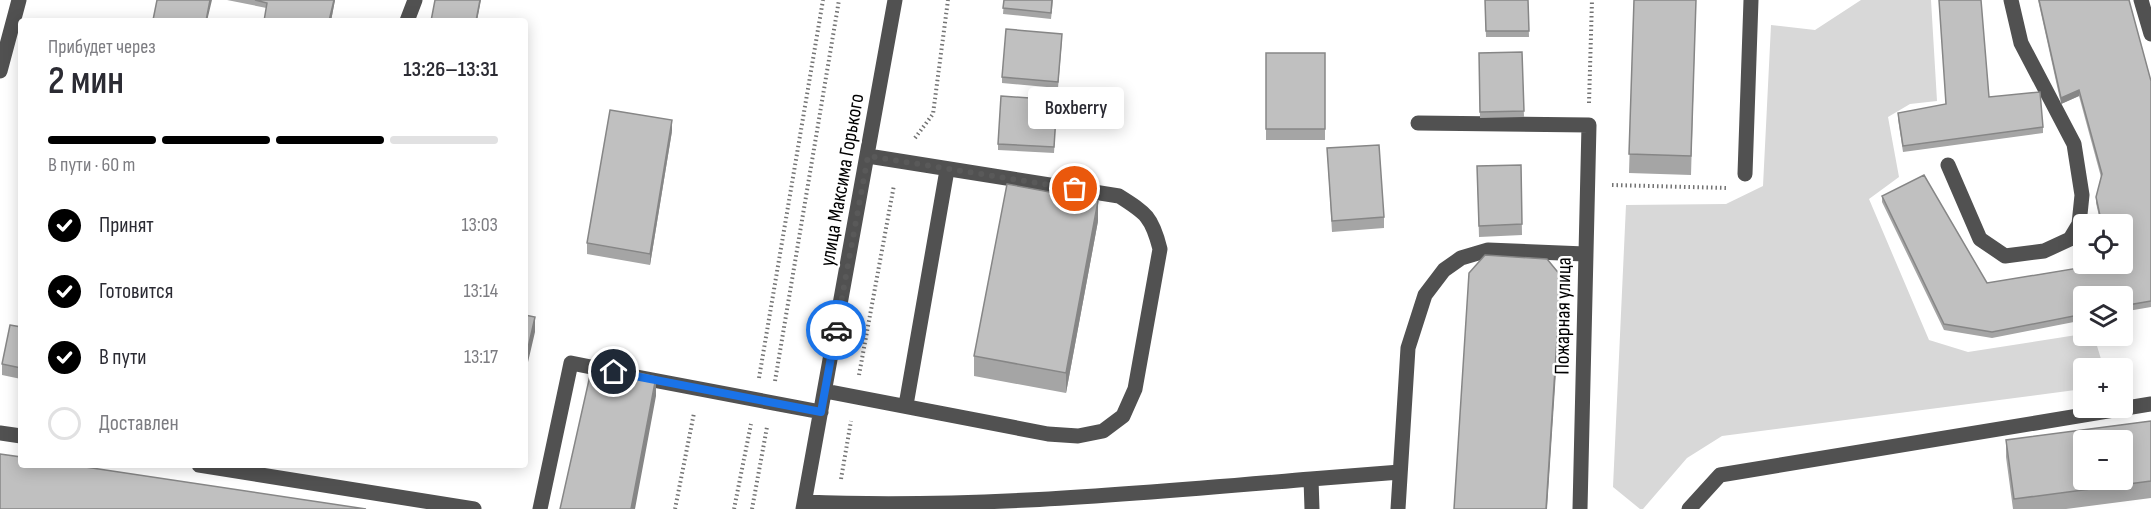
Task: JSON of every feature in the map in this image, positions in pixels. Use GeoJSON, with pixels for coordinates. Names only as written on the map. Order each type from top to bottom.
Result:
{"type":"FeatureCollection","features":[{"type":"Feature","properties":{"kind":"street"},"geometry":{"type":"LineString","coordinates":[[0,71],[19,0]]}},
{"type":"Feature","properties":{"kind":"street"},"geometry":{"type":"LineString","coordinates":[[408,18],[415,0]]}},
{"type":"Feature","properties":{"kind":"street","name":"улица Максима Горького"},"geometry":{"type":"LineString","coordinates":[[804,506],[895,0]]}},
{"type":"Feature","properties":{"kind":"street"},"geometry":{"type":"LineString","coordinates":[[1745,174],[1751,0]]}},
{"type":"Feature","properties":{"kind":"street"},"geometry":{"type":"LineString","coordinates":[[1948,165],[1980,239],[2005,256],[2044,251],[2070,238],[2079,224],[2082,195],[2074,144],[2021,43],[2012,0]]}},
{"type":"Feature","properties":{"kind":"street"},"geometry":{"type":"LineString","coordinates":[[2141,0],[2151,34]]}},
{"type":"Feature","properties":{"kind":"street"},"geometry":{"type":"LineString","coordinates":[[1418,123],[1589,125]]}},
{"type":"Feature","properties":{"kind":"street","name":"Пожарная улица"},"geometry":{"type":"LineString","coordinates":[[1580,509],[1589,125]]}},
{"type":"Feature","properties":{"kind":"street"},"geometry":{"type":"LineString","coordinates":[[825,391],[1048,434],[1078,436],[1103,431],[1123,416],[1136,389],[1160,249],[1154,225],[1139,208],[1119,196],[868,156]]}},
{"type":"Feature","properties":{"kind":"street"},"geometry":{"type":"LineString","coordinates":[[906,405],[947,170]]}},
{"type":"Feature","properties":{"kind":"street"},"geometry":{"type":"LineString","coordinates":[[1398,509],[1408,348],[1425,295],[1444,270],[1461,258],[1488,250],[1586,254]]}},
{"type":"Feature","properties":{"kind":"street"},"geometry":{"type":"LineString","coordinates":[[540,509],[571,363],[821,412]]}},
{"type":"Feature","properties":{"kind":"street"},"geometry":{"type":"LineString","coordinates":[[1689,509],[1720,476],[2151,404]]}},
{"type":"Feature","properties":{"kind":"street"},"geometry":{"type":"LineString","coordinates":[[0,433],[18,436]]}},
{"type":"Feature","properties":{"kind":"street"},"geometry":{"type":"LineString","coordinates":[[219,468],[474,509]]}},
{"type":"Feature","properties":{"kind":"street"},"geometry":{"type":"LineString","coordinates":[[804,506],[896,507],[1037,502],[1400,472]]}},
{"type":"Feature","properties":{"kind":"street"},"geometry":{"type":"LineString","coordinates":[[1311,479],[1312,509]]}},
{"type":"Feature","properties":{"kind":"path"},"geometry":{"type":"LineString","coordinates":[[734,509],[755,400],[823,0]]}},
{"type":"Feature","properties":{"kind":"path"},"geometry":{"type":"LineString","coordinates":[[752,509],[839,0]]}},
{"type":"Feature","properties":{"kind":"path"},"geometry":{"type":"LineString","coordinates":[[837,505],[898,161],[933,114],[948,0]]}},
{"type":"Feature","properties":{"kind":"path"},"geometry":{"type":"LineString","coordinates":[[1589,125],[1592,0]]}},
{"type":"Feature","properties":{"kind":"path"},"geometry":{"type":"LineString","coordinates":[[1587,184],[1725,189],[1745,174]]}},
{"type":"Feature","properties":{"kind":"path"},"geometry":{"type":"LineString","coordinates":[[675,509],[699,389]]}},
{"type":"Feature","properties":{"kind":"shaded area"},"geometry":{"type":"Polygon","coordinates":[[[1861,0],[1931,0],[1937,101],[1910,104],[1888,117],[1899,177],[1869,199],[1929,340],[1968,352],[2073,336],[2073,346],[2097,346],[2101,358],[2073,358],[2073,390],[1722,436],[1687,458],[1643,509],[1640,509],[1613,487],[1626,205],[1726,204],[1763,186],[1771,25],[1815,30],[1861,0]]]}},
{"type":"Feature","properties":{"kind":"building"},"geometry":{"type":"Polygon","coordinates":[[[157,0],[210,0],[207,18],[153,18],[157,0]]]}},
{"type":"Feature","properties":{"kind":"building"},"geometry":{"type":"Polygon","coordinates":[[[255,0],[334,0],[330,18],[264,18],[267,3],[255,0]]]}},
{"type":"Feature","properties":{"kind":"building"},"geometry":{"type":"Polygon","coordinates":[[[435,0],[480,0],[477,18],[432,18],[435,0]]]}},
{"type":"Feature","properties":{"kind":"building"},"geometry":{"type":"Polygon","coordinates":[[[1004,0],[1052,0],[1051,13],[1003,8],[1004,0]]]}},
{"type":"Feature","properties":{"kind":"building"},"geometry":{"type":"Polygon","coordinates":[[[1485,0],[1528,0],[1529,31],[1486,31],[1485,0]]]}},
{"type":"Feature","properties":{"kind":"building"},"geometry":{"type":"Polygon","coordinates":[[[1634,0],[1696,0],[1691,156],[1629,154],[1634,0]]]}},
{"type":"Feature","properties":{"kind":"building"},"geometry":{"type":"Polygon","coordinates":[[[1939,0],[1981,0],[1989,97],[2040,92],[2043,127],[1903,146],[1898,113],[1946,104],[1939,0]]]}},
{"type":"Feature","properties":{"kind":"building"},"geometry":{"type":"Polygon","coordinates":[[[2039,0],[2129,0],[2151,81],[2151,301],[2133,304],[2133,286],[2073,286],[2073,316],[1992,332],[1944,324],[1882,196],[1924,175],[1987,283],[2073,269],[2073,274],[2133,274],[2133,214],[2100,214],[2096,197],[2102,174],[2079,90],[2061,98],[2039,0]]]}},
{"type":"Feature","properties":{"kind":"building"},"geometry":{"type":"Polygon","coordinates":[[[1006,29],[1062,34],[1058,82],[1002,77],[1006,29]]]}},
{"type":"Feature","properties":{"kind":"building"},"geometry":{"type":"Polygon","coordinates":[[[1522,52],[1524,111],[1480,112],[1479,53],[1522,52]]]}},
{"type":"Feature","properties":{"kind":"building"},"geometry":{"type":"Polygon","coordinates":[[[1266,53],[1325,53],[1325,129],[1266,129],[1266,53]]]}},
{"type":"Feature","properties":{"kind":"building"},"geometry":{"type":"Polygon","coordinates":[[[1001,96],[1057,100],[1054,147],[998,144],[1001,96]]]}},
{"type":"Feature","properties":{"kind":"building"},"geometry":{"type":"Polygon","coordinates":[[[610,110],[672,120],[650,254],[587,243],[610,110]]]}},
{"type":"Feature","properties":{"kind":"building"},"geometry":{"type":"Polygon","coordinates":[[[1379,145],[1384,217],[1332,221],[1327,148],[1379,145]]]}},
{"type":"Feature","properties":{"kind":"building"},"geometry":{"type":"Polygon","coordinates":[[[1521,165],[1522,224],[1479,226],[1477,166],[1521,165]]]}},
{"type":"Feature","properties":{"kind":"building"},"geometry":{"type":"Polygon","coordinates":[[[1007,184],[1098,201],[1066,373],[974,356],[1007,184]]]}},
{"type":"Feature","properties":{"kind":"building"},"geometry":{"type":"Polygon","coordinates":[[[1485,255],[1547,259],[1561,276],[1546,509],[1454,509],[1469,273],[1485,255]]]}},
{"type":"Feature","properties":{"kind":"building"},"geometry":{"type":"Polygon","coordinates":[[[528,316],[535,317],[528,348],[528,316]]]}},
{"type":"Feature","properties":{"kind":"building"},"geometry":{"type":"Polygon","coordinates":[[[10,325],[18,326],[18,367],[2,364],[10,325]]]}},
{"type":"Feature","properties":{"kind":"building"},"geometry":{"type":"Polygon","coordinates":[[[593,362],[656,377],[631,509],[560,509],[593,362]]]}},
{"type":"Feature","properties":{"kind":"building"},"geometry":{"type":"Polygon","coordinates":[[[2151,421],[2151,481],[2133,483],[2133,430],[2082,430],[2151,421]]]}},
{"type":"Feature","properties":{"kind":"building"},"geometry":{"type":"Polygon","coordinates":[[[2073,431],[2073,490],[2082,490],[2014,499],[2006,440],[2073,431]]]}},
{"type":"Feature","properties":{"kind":"building"},"geometry":{"type":"Polygon","coordinates":[[[0,454],[18,457],[18,468],[92,468],[366,509],[0,509],[0,454]]]}},
{"type":"Feature","properties":{"kind":"way so far"},"geometry":{"type":"LineString","coordinates":[[836,330],[868,156],[1075,189]]}},
{"type":"Feature","properties":{"kind":"place","name":"Boxberry"},"geometry":{"type":"Point","coordinates":[1075,189]}},
{"type":"Feature","properties":{"kind":"route"},"geometry":{"type":"LineString","coordinates":[[614,372],[821,412],[836,330]]}}]}
